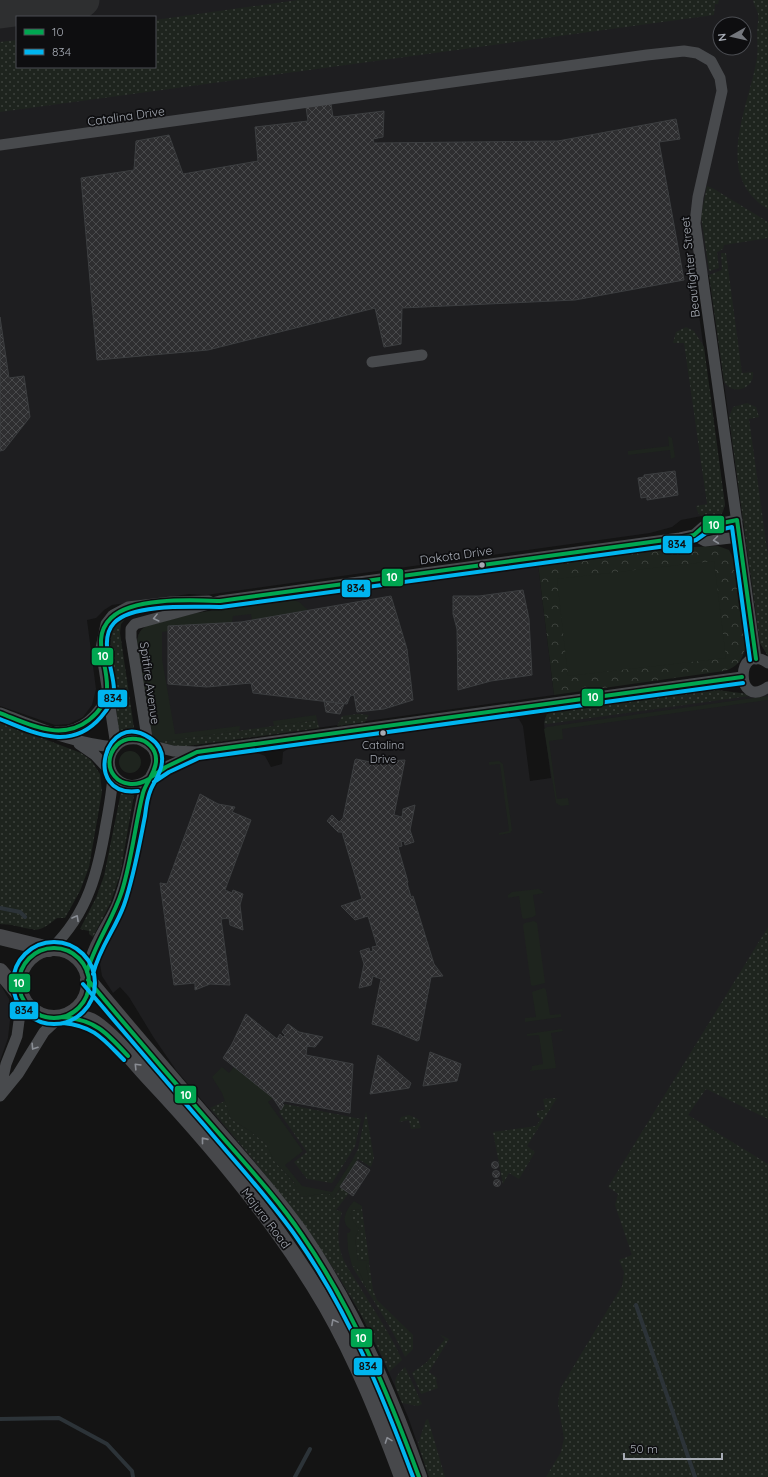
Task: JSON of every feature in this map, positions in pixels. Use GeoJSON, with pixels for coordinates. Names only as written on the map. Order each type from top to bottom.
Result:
{"type":"FeatureCollection","features":[{"type":"Feature","properties":{"kind":"main road"},"geometry":{"type":"LineString","coordinates":[[0,937],[63,950],[73,954],[82,962],[87,976],[86,996],[74,1012],[61,1017],[52,1018],[37,1014],[26,1005],[22,997],[0,971]]}},
{"type":"Feature","properties":{"kind":"main road"},"geometry":{"type":"LineString","coordinates":[[22,997],[19,980],[24,966],[34,954],[50,948]]}},
{"type":"Feature","properties":{"kind":"main road","name":"Majura Road"},"geometry":{"type":"LineString","coordinates":[[87,976],[239,1156],[302,1235],[341,1298],[366,1348],[392,1405],[419,1477]]}},
{"type":"Feature","properties":{"kind":"main road","name":"Majura Road"},"geometry":{"type":"LineString","coordinates":[[61,1017],[87,1020],[95,1024],[108,1035],[187,1118],[280,1236],[297,1259],[326,1306],[354,1360],[377,1412],[402,1477]]}},
{"type":"Feature","properties":{"kind":"street","name":"Beaufighter Street"},"geometry":{"type":"LineString","coordinates":[[255,111],[684,51],[692,51],[704,56],[716,68],[720,78],[722,91],[697,204],[695,223],[756,659]]}},
{"type":"Feature","properties":{"kind":"street","name":"Catalina Drive"},"geometry":{"type":"LineString","coordinates":[[0,145],[255,111]]}},
{"type":"Feature","properties":{"kind":"street"},"geometry":{"type":"LineString","coordinates":[[372,362],[422,355]]}},
{"type":"Feature","properties":{"kind":"street","name":"Dakota Drive"},"geometry":{"type":"LineString","coordinates":[[220,601],[694,535],[703,527],[737,520]]}},
{"type":"Feature","properties":{"kind":"street","name":"Dakota Drive"},"geometry":{"type":"LineString","coordinates":[[694,535],[705,541],[739,537]]}},
{"type":"Feature","properties":{"kind":"street"},"geometry":{"type":"LineString","coordinates":[[116,746],[101,641],[106,624],[113,615],[124,608],[188,600],[220,601]]}},
{"type":"Feature","properties":{"kind":"street","name":"Spitfire Avenue"},"geometry":{"type":"LineString","coordinates":[[148,745],[131,638],[132,627],[140,622],[220,601]]}},
{"type":"Feature","properties":{"kind":"street"},"geometry":{"type":"LineString","coordinates":[[768,663],[756,659],[745,665],[742,677],[745,684],[751,690],[760,691],[768,687]]}},
{"type":"Feature","properties":{"kind":"street"},"geometry":{"type":"LineString","coordinates":[[50,948],[73,924],[94,884],[102,852],[112,774],[110,759],[116,746],[124,740],[133,739],[148,745],[173,751],[197,752],[742,677]]}},
{"type":"Feature","properties":{"kind":"street"},"geometry":{"type":"LineString","coordinates":[[49,731],[66,732],[84,726],[99,710],[108,692]]}},
{"type":"Feature","properties":{"kind":"street"},"geometry":{"type":"LineString","coordinates":[[0,713],[72,740],[87,744],[116,746]]}},
{"type":"Feature","properties":{"kind":"street"},"geometry":{"type":"LineString","coordinates":[[72,740],[91,752],[121,783],[132,786],[140,785],[166,767],[197,752]]}},
{"type":"Feature","properties":{"kind":"street"},"geometry":{"type":"LineString","coordinates":[[87,976],[94,947],[120,897],[128,869],[144,790],[156,763],[154,752],[148,745]]}},
{"type":"Feature","properties":{"kind":"street"},"geometry":{"type":"LineString","coordinates":[[0,1091],[6,1064],[18,1036],[22,997]]}},
{"type":"Feature","properties":{"kind":"street"},"geometry":{"type":"LineString","coordinates":[[0,1096],[18,1074],[44,1032],[61,1017]]}},
{"type":"Feature","properties":{"kind":"shaded area"},"geometry":{"type":"Polygon","coordinates":[[[0,0],[768,0],[768,656],[760,643],[709,275],[694,278],[725,505],[723,512],[718,517],[710,519],[702,516],[681,520],[672,527],[650,533],[206,595],[189,594],[112,605],[96,618],[87,620],[96,689],[92,705],[83,717],[69,724],[55,725],[0,706],[0,0]]]}},
{"type":"Feature","properties":{"kind":"shaded area"},"geometry":{"type":"Polygon","coordinates":[[[538,564],[554,695],[180,747],[155,740],[153,737],[149,724],[137,642],[138,635],[142,629],[216,609],[538,564]]]}},
{"type":"Feature","properties":{"kind":"shaded area"},"geometry":{"type":"Polygon","coordinates":[[[709,689],[750,695],[768,692],[768,1477],[429,1477],[408,1417],[386,1366],[361,1315],[324,1254],[271,1181],[176,1070],[129,997],[120,987],[113,993],[102,976],[100,964],[101,953],[125,909],[132,888],[150,790],[159,776],[192,761],[255,752],[265,756],[271,767],[282,764],[283,752],[291,747],[509,717],[519,719],[523,726],[530,781],[551,778],[544,724],[545,718],[549,712],[709,689]]]}},
{"type":"Feature","properties":{"kind":"shaded area"},"geometry":{"type":"Polygon","coordinates":[[[0,984],[9,999],[11,1011],[8,1038],[0,1061],[0,984]]]}},
{"type":"Feature","properties":{"kind":"green space"},"geometry":{"type":"Polygon","coordinates":[[[298,0],[719,0],[718,4],[715,4],[714,15],[0,112],[0,42],[16,40],[16,68],[156,68],[156,20],[298,0]]]}},
{"type":"Feature","properties":{"kind":"green space"},"geometry":{"type":"Polygon","coordinates":[[[753,0],[768,0],[768,209],[751,195],[741,178],[738,159],[738,139],[757,57],[758,12],[753,0]]]}},
{"type":"Feature","properties":{"kind":"green space"},"geometry":{"type":"Polygon","coordinates":[[[707,186],[768,222],[768,238],[724,245],[723,249],[717,252],[719,268],[710,271],[701,216],[707,186]]]}},
{"type":"Feature","properties":{"kind":"green space"},"geometry":{"type":"Polygon","coordinates":[[[721,253],[726,253],[742,373],[753,372],[753,378],[750,383],[747,387],[742,389],[727,386],[724,381],[709,275],[722,270],[721,253]]]}},
{"type":"Feature","properties":{"kind":"green space"},"geometry":{"type":"Polygon","coordinates":[[[686,327],[694,331],[704,347],[725,505],[721,515],[710,519],[700,515],[697,511],[696,506],[707,504],[684,343],[673,343],[676,332],[686,327]]]}},
{"type":"Feature","properties":{"kind":"green space"},"geometry":{"type":"Polygon","coordinates":[[[747,403],[756,407],[759,417],[749,419],[768,556],[768,656],[760,643],[729,417],[733,407],[747,403]]]}},
{"type":"Feature","properties":{"kind":"green space"},"geometry":{"type":"Polygon","coordinates":[[[668,436],[672,438],[675,457],[671,459],[670,450],[628,455],[628,451],[669,446],[668,436]]]}},
{"type":"Feature","properties":{"kind":"green space"},"geometry":{"type":"Polygon","coordinates":[[[718,546],[729,550],[733,558],[745,648],[741,660],[735,666],[724,671],[554,695],[538,564],[647,549],[718,546]]]}},
{"type":"Feature","properties":{"kind":"green space"},"geometry":{"type":"Polygon","coordinates":[[[714,561],[726,658],[568,676],[557,579],[714,561]]]}},
{"type":"Feature","properties":{"kind":"green space"},"geometry":{"type":"Polygon","coordinates":[[[291,599],[299,602],[308,610],[252,620],[251,614],[233,616],[232,623],[168,626],[168,631],[162,632],[162,659],[175,734],[240,726],[239,731],[158,742],[152,735],[149,724],[137,642],[142,629],[146,626],[196,613],[291,599]]]}},
{"type":"Feature","properties":{"kind":"green space"},"geometry":{"type":"Polygon","coordinates":[[[124,616],[126,618],[121,624],[120,633],[134,728],[132,730],[119,731],[108,651],[110,634],[117,622],[124,616]]]}},
{"type":"Feature","properties":{"kind":"green space"},"geometry":{"type":"Polygon","coordinates":[[[709,689],[756,695],[547,724],[544,723],[547,714],[555,710],[709,689]]]}},
{"type":"Feature","properties":{"kind":"green space"},"geometry":{"type":"Polygon","coordinates":[[[768,696],[768,700],[562,729],[563,739],[549,741],[557,799],[568,798],[569,805],[561,806],[556,803],[544,729],[547,727],[768,696]]]}},
{"type":"Feature","properties":{"kind":"green space"},"geometry":{"type":"Polygon","coordinates":[[[358,714],[369,715],[365,722],[337,726],[342,716],[358,714]]]}},
{"type":"Feature","properties":{"kind":"green space"},"geometry":{"type":"Polygon","coordinates":[[[316,715],[317,720],[274,726],[273,721],[316,715]]]}},
{"type":"Feature","properties":{"kind":"green space"},"geometry":{"type":"Polygon","coordinates":[[[317,720],[319,728],[180,747],[158,742],[317,720]]]}},
{"type":"Feature","properties":{"kind":"green space"},"geometry":{"type":"Polygon","coordinates":[[[0,722],[81,753],[91,760],[100,774],[102,792],[89,867],[80,891],[65,918],[57,918],[38,930],[0,924],[0,722]]]}},
{"type":"Feature","properties":{"kind":"green space"},"geometry":{"type":"Polygon","coordinates":[[[130,751],[138,754],[141,762],[138,770],[130,773],[122,770],[119,762],[122,754],[130,751]]]}},
{"type":"Feature","properties":{"kind":"green space"},"geometry":{"type":"Polygon","coordinates":[[[499,761],[503,764],[512,830],[510,833],[499,835],[499,833],[509,831],[500,764],[489,765],[489,762],[499,761]]]}},
{"type":"Feature","properties":{"kind":"green space"},"geometry":{"type":"Polygon","coordinates":[[[121,792],[134,795],[120,875],[110,904],[93,937],[89,934],[89,931],[80,929],[96,898],[104,876],[121,792]]]}},
{"type":"Feature","properties":{"kind":"green space"},"geometry":{"type":"Polygon","coordinates":[[[539,889],[544,893],[533,895],[536,915],[524,919],[522,917],[519,896],[508,898],[508,895],[512,892],[539,889]]]}},
{"type":"Feature","properties":{"kind":"green space"},"geometry":{"type":"Polygon","coordinates":[[[534,921],[537,923],[545,983],[533,986],[531,985],[523,925],[534,921]]]}},
{"type":"Feature","properties":{"kind":"green space"},"geometry":{"type":"Polygon","coordinates":[[[768,927],[768,1119],[706,1089],[688,1115],[768,1164],[768,1477],[546,1477],[561,1452],[564,1438],[558,1404],[560,1389],[622,1286],[624,1272],[619,1260],[632,1255],[615,1205],[618,1194],[608,1187],[768,927]]]}},
{"type":"Feature","properties":{"kind":"green space"},"geometry":{"type":"Polygon","coordinates":[[[544,988],[546,990],[550,1015],[561,1014],[561,1017],[525,1022],[525,1018],[536,1017],[532,992],[544,988]]]}},
{"type":"Feature","properties":{"kind":"green space"},"geometry":{"type":"Polygon","coordinates":[[[562,1029],[563,1031],[551,1033],[556,1068],[529,1071],[532,1069],[532,1066],[543,1064],[539,1035],[527,1036],[527,1034],[562,1029]]]}},
{"type":"Feature","properties":{"kind":"green space"},"geometry":{"type":"Polygon","coordinates":[[[222,1067],[229,1073],[234,1067],[273,1098],[268,1102],[303,1151],[285,1165],[302,1186],[332,1192],[353,1159],[357,1161],[334,1198],[328,1193],[301,1197],[294,1182],[274,1161],[266,1144],[250,1131],[231,1119],[222,1093],[212,1077],[222,1067]]]}},
{"type":"Feature","properties":{"kind":"green space"},"geometry":{"type":"Polygon","coordinates":[[[557,1098],[527,1146],[535,1152],[519,1179],[509,1173],[503,1184],[493,1132],[536,1126],[541,1119],[537,1116],[537,1111],[545,1110],[543,1099],[557,1098]]]}},
{"type":"Feature","properties":{"kind":"green space"},"geometry":{"type":"Polygon","coordinates":[[[225,1101],[231,1119],[250,1131],[266,1144],[276,1163],[297,1186],[301,1197],[328,1193],[334,1198],[341,1188],[349,1193],[336,1210],[342,1212],[338,1230],[340,1249],[347,1267],[387,1331],[402,1360],[389,1372],[353,1300],[310,1233],[286,1201],[210,1108],[225,1101]]]}},
{"type":"Feature","properties":{"kind":"green space"},"geometry":{"type":"Polygon","coordinates":[[[285,1104],[361,1119],[355,1146],[332,1183],[307,1179],[294,1162],[307,1152],[279,1112],[285,1104]]]}},
{"type":"Feature","properties":{"kind":"green space"},"geometry":{"type":"Polygon","coordinates":[[[366,1112],[374,1158],[371,1167],[358,1159],[357,1161],[353,1159],[358,1149],[366,1112]]]}},
{"type":"Feature","properties":{"kind":"green space"},"geometry":{"type":"Polygon","coordinates":[[[409,1115],[418,1119],[421,1128],[411,1129],[409,1120],[399,1122],[401,1117],[409,1115]]]}},
{"type":"Feature","properties":{"kind":"green space"},"geometry":{"type":"Polygon","coordinates":[[[354,1201],[362,1206],[362,1209],[351,1210],[353,1221],[359,1229],[355,1238],[358,1261],[369,1260],[369,1263],[366,1264],[370,1288],[367,1289],[357,1267],[352,1266],[348,1250],[347,1233],[351,1230],[345,1223],[345,1216],[348,1208],[354,1201]]]}},
{"type":"Feature","properties":{"kind":"green space"},"geometry":{"type":"Polygon","coordinates":[[[362,1209],[369,1260],[358,1261],[355,1238],[359,1229],[352,1221],[351,1210],[362,1209]]]}},
{"type":"Feature","properties":{"kind":"green space"},"geometry":{"type":"Polygon","coordinates":[[[369,1263],[373,1290],[377,1300],[413,1335],[413,1349],[405,1357],[387,1322],[352,1266],[357,1267],[367,1289],[370,1288],[366,1264],[369,1263]]]}},
{"type":"Feature","properties":{"kind":"green space"},"geometry":{"type":"Polygon","coordinates":[[[439,1334],[449,1339],[429,1372],[437,1378],[436,1381],[438,1388],[421,1394],[412,1373],[427,1362],[445,1339],[439,1334]]]}},
{"type":"Feature","properties":{"kind":"green space"},"geometry":{"type":"Polygon","coordinates":[[[405,1367],[422,1404],[418,1406],[402,1403],[396,1388],[395,1380],[405,1367]]]}},
{"type":"Feature","properties":{"kind":"green space"},"geometry":{"type":"Polygon","coordinates":[[[428,1419],[445,1477],[429,1477],[418,1444],[426,1420],[428,1419]]]}},
{"type":"Feature","properties":{"kind":"building"},"geometry":{"type":"Polygon","coordinates":[[[331,104],[333,117],[384,111],[383,137],[373,139],[374,143],[558,141],[676,119],[680,139],[659,142],[684,280],[575,300],[402,308],[401,344],[384,347],[375,308],[208,350],[97,360],[81,178],[134,170],[136,141],[169,135],[183,174],[258,161],[255,127],[308,121],[306,107],[331,104]]]}},
{"type":"Feature","properties":{"kind":"building"},"geometry":{"type":"Polygon","coordinates":[[[0,317],[9,378],[24,376],[30,417],[4,450],[0,451],[0,317]]]}},
{"type":"Feature","properties":{"kind":"building"},"geometry":{"type":"Polygon","coordinates":[[[675,471],[678,495],[647,500],[647,497],[641,498],[638,478],[644,477],[644,475],[675,471]]]}},
{"type":"Feature","properties":{"kind":"building"},"geometry":{"type":"Polygon","coordinates":[[[523,590],[529,619],[532,675],[491,681],[458,690],[457,629],[453,614],[453,596],[479,596],[523,590]]]}},
{"type":"Feature","properties":{"kind":"building"},"geometry":{"type":"Polygon","coordinates":[[[391,596],[407,649],[413,700],[384,709],[357,712],[354,695],[350,696],[347,704],[253,693],[251,683],[207,687],[168,684],[168,626],[241,622],[391,596]]]}},
{"type":"Feature","properties":{"kind":"building"},"geometry":{"type":"Polygon","coordinates":[[[324,701],[344,704],[340,714],[326,712],[324,701]]]}},
{"type":"Feature","properties":{"kind":"building"},"geometry":{"type":"Polygon","coordinates":[[[356,759],[370,762],[405,760],[394,815],[402,817],[403,809],[415,805],[410,830],[414,842],[405,845],[404,841],[401,842],[402,846],[398,847],[411,897],[413,896],[434,964],[443,976],[431,977],[419,1040],[417,1041],[387,1028],[372,1024],[381,979],[373,976],[371,985],[359,988],[364,964],[360,951],[369,948],[370,952],[373,951],[372,947],[377,946],[368,916],[355,920],[341,906],[362,899],[342,832],[338,832],[327,821],[332,815],[339,822],[343,818],[356,759]]]}},
{"type":"Feature","properties":{"kind":"building"},"geometry":{"type":"Polygon","coordinates":[[[200,794],[218,804],[235,807],[232,812],[251,820],[225,890],[232,893],[233,890],[243,894],[240,905],[243,930],[230,925],[229,918],[221,919],[230,985],[210,984],[195,990],[195,983],[174,985],[160,883],[167,884],[200,794]]]}},
{"type":"Feature","properties":{"kind":"building"},"geometry":{"type":"Polygon","coordinates":[[[246,1014],[277,1039],[280,1034],[283,1037],[285,1035],[282,1032],[288,1024],[299,1032],[323,1037],[315,1047],[307,1046],[306,1055],[353,1064],[350,1113],[285,1101],[282,1103],[284,1105],[281,1110],[273,1098],[223,1058],[232,1044],[246,1014]]]}},
{"type":"Feature","properties":{"kind":"building"},"geometry":{"type":"Polygon","coordinates":[[[430,1052],[461,1064],[457,1081],[423,1086],[430,1052]]]}},
{"type":"Feature","properties":{"kind":"building"},"geometry":{"type":"Polygon","coordinates":[[[378,1055],[411,1083],[409,1088],[370,1094],[378,1055]]]}},
{"type":"Feature","properties":{"kind":"building"},"geometry":{"type":"Polygon","coordinates":[[[357,1161],[370,1170],[353,1196],[340,1187],[357,1161]]]}},
{"type":"Feature","properties":{"kind":"building"},"geometry":{"type":"Polygon","coordinates":[[[495,1161],[498,1162],[498,1168],[495,1169],[492,1168],[491,1165],[492,1162],[495,1161]]]}},
{"type":"Feature","properties":{"kind":"building"},"geometry":{"type":"Polygon","coordinates":[[[496,1170],[499,1171],[499,1177],[496,1178],[493,1177],[492,1174],[493,1171],[496,1170]]]}},
{"type":"Feature","properties":{"kind":"building"},"geometry":{"type":"Polygon","coordinates":[[[497,1179],[500,1180],[500,1186],[497,1187],[494,1186],[493,1183],[494,1180],[497,1179]]]}},
{"type":"Feature","properties":{"kind":"waterway"},"geometry":{"type":"LineString","coordinates":[[0,908],[20,912],[25,917]]}},
{"type":"Feature","properties":{"kind":"waterway"},"geometry":{"type":"LineString","coordinates":[[636,1305],[695,1477]]}},
{"type":"Feature","properties":{"kind":"waterway"},"geometry":{"type":"LineString","coordinates":[[0,1419],[59,1418],[107,1444],[132,1471],[133,1477]]}},
{"type":"Feature","properties":{"kind":"waterway"},"geometry":{"type":"LineString","coordinates":[[295,1477],[310,1449]]}},
{"type":"Feature","properties":{"kind":"taxiway"},"geometry":{"type":"LineString","coordinates":[[0,11],[82,0]]}},
{"type":"Feature","properties":{"kind":"transit line","name":"10"},"geometry":{"type":"LineString","coordinates":[[0,713],[34,726],[56,730],[67,730],[89,720],[101,707],[106,694],[107,681],[101,642],[103,629],[111,618],[121,611],[133,606],[179,600],[220,601],[680,538],[694,535],[703,527],[737,520],[756,659]]}},
{"type":"Feature","properties":{"kind":"transit line","name":"834"},"geometry":{"type":"LineString","coordinates":[[0,719],[26,730],[52,736],[65,737],[77,734],[89,728],[106,711],[114,694],[107,646],[109,630],[114,623],[135,612],[149,609],[180,607],[221,607],[681,544],[696,540],[706,533],[732,527],[750,660]]}},
{"type":"Feature","properties":{"kind":"transit line","name":"10"},"geometry":{"type":"LineString","coordinates":[[151,777],[166,767],[197,752],[742,677]]}},
{"type":"Feature","properties":{"kind":"transit line","name":"834"},"geometry":{"type":"LineString","coordinates":[[154,782],[169,772],[199,758],[743,683]]}},
{"type":"Feature","properties":{"kind":"transit line","name":"834"},"geometry":{"type":"LineString","coordinates":[[93,974],[104,946],[124,905],[136,861],[146,806],[151,789],[162,765],[162,754],[155,742],[150,738],[134,732],[121,734],[111,743],[106,756],[105,769],[110,781],[120,789],[138,791]]}},
{"type":"Feature","properties":{"kind":"transit line","name":"10"},"geometry":{"type":"LineString","coordinates":[[87,972],[90,961],[114,912],[122,891],[143,793],[156,763],[156,755],[153,749],[144,741],[129,739],[117,745],[111,753],[109,762],[115,776],[121,781],[129,784],[138,783],[149,779]]}},
{"type":"Feature","properties":{"kind":"transit line","name":"834"},"geometry":{"type":"LineString","coordinates":[[54,942],[70,945],[83,954],[92,967],[95,983],[92,999],[83,1012],[70,1021],[54,1024],[38,1021],[25,1012],[16,999],[13,983],[16,967],[25,954],[38,945],[54,942]]}},
{"type":"Feature","properties":{"kind":"transit line","name":"10"},"geometry":{"type":"LineString","coordinates":[[54,948],[67,951],[79,958],[86,970],[89,983],[86,996],[79,1008],[67,1015],[54,1018],[41,1015],[29,1008],[22,996],[19,983],[22,970],[29,958],[41,951],[54,948]]}},
{"type":"Feature","properties":{"kind":"transit line","name":"10"},"geometry":{"type":"LineString","coordinates":[[88,980],[258,1178],[292,1220],[302,1235],[337,1292],[368,1352],[395,1414],[419,1477]]}},
{"type":"Feature","properties":{"kind":"transit line","name":"834"},"geometry":{"type":"LineString","coordinates":[[83,984],[276,1209],[297,1238],[332,1294],[348,1324],[376,1384],[413,1477]]}},
{"type":"Feature","properties":{"kind":"transit line","name":"10"},"geometry":{"type":"LineString","coordinates":[[63,1017],[84,1021],[100,1029],[107,1034],[128,1056]]}},
{"type":"Feature","properties":{"kind":"transit line","name":"834"},"geometry":{"type":"LineString","coordinates":[[63,1023],[90,1030],[104,1040],[124,1060]]}},
{"type":"Feature","properties":{"kind":"place","name":"Catalina Drive"},"geometry":{"type":"Point","coordinates":[383,733]}}]}
